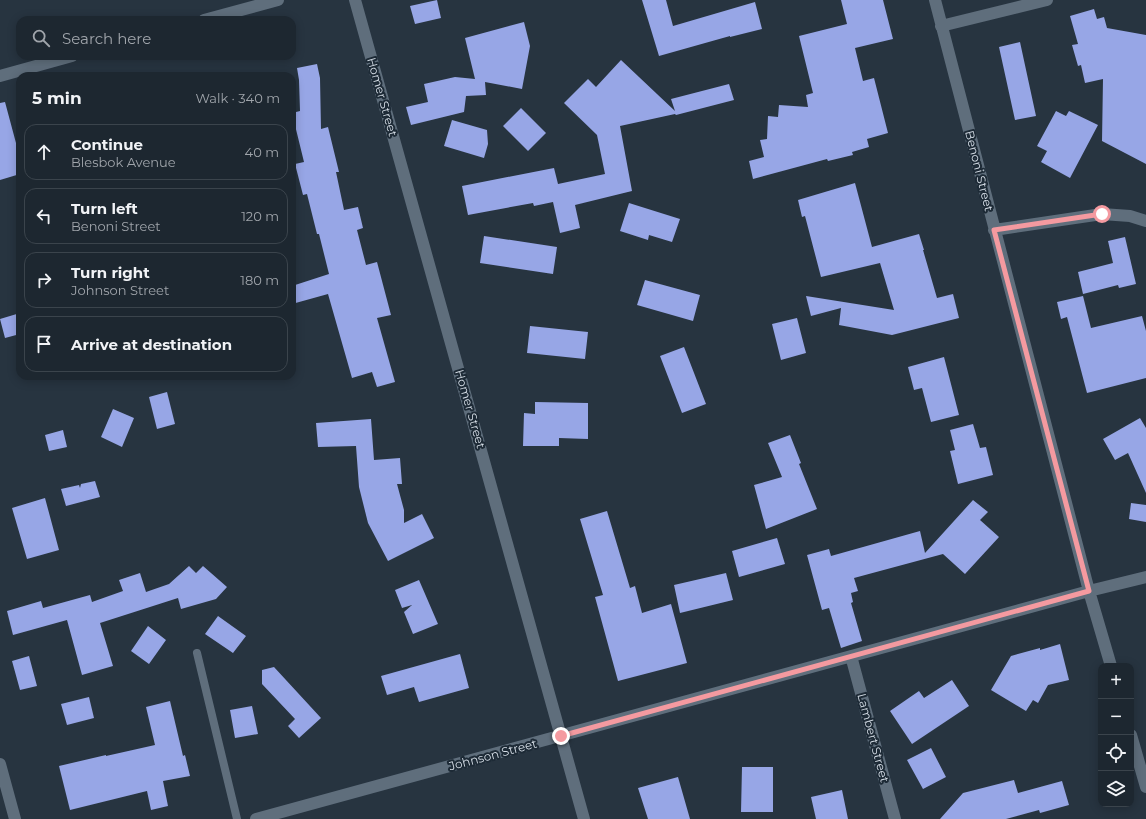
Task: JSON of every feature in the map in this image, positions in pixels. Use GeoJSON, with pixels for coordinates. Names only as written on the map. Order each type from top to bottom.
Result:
{"type":"FeatureCollection","features":[{"type":"Feature","properties":{"kind":"street"},"geometry":{"type":"LineString","coordinates":[[219,16],[278,0]]}},
{"type":"Feature","properties":{"kind":"street","name":"Homer Street"},"geometry":{"type":"LineString","coordinates":[[355,0],[584,819]]}},
{"type":"Feature","properties":{"kind":"street","name":"Benoni Street"},"geometry":{"type":"LineString","coordinates":[[935,0],[1089,591],[1110,663]]}},
{"type":"Feature","properties":{"kind":"street"},"geometry":{"type":"LineString","coordinates":[[941,26],[1047,0]]}},
{"type":"Feature","properties":{"kind":"street"},"geometry":{"type":"LineString","coordinates":[[0,76],[58,60]]}},
{"type":"Feature","properties":{"kind":"street"},"geometry":{"type":"LineString","coordinates":[[994,230],[1102,214],[1130,216],[1146,221]]}},
{"type":"Feature","properties":{"kind":"street","name":"Johnson Street"},"geometry":{"type":"LineString","coordinates":[[256,819],[1089,591],[1146,577]]}},
{"type":"Feature","properties":{"kind":"street","name":"Lambert Street"},"geometry":{"type":"LineString","coordinates":[[851,656],[895,819]]}},
{"type":"Feature","properties":{"kind":"street"},"geometry":{"type":"LineString","coordinates":[[1134,745],[1146,787]]}},
{"type":"Feature","properties":{"kind":"street"},"geometry":{"type":"LineString","coordinates":[[0,764],[15,819]]}},
{"type":"Feature","properties":{"kind":"lane"},"geometry":{"type":"LineString","coordinates":[[197,653],[237,819]]}},
{"type":"Feature","properties":{"kind":"building"},"geometry":{"type":"Polygon","coordinates":[[[437,0],[441,18],[415,24],[410,6],[437,0]]]}},
{"type":"Feature","properties":{"kind":"building"},"geometry":{"type":"Polygon","coordinates":[[[642,0],[666,0],[673,26],[755,2],[762,29],[730,36],[659,56],[642,0]]]}},
{"type":"Feature","properties":{"kind":"building"},"geometry":{"type":"Polygon","coordinates":[[[841,0],[883,0],[893,39],[855,48],[863,81],[874,78],[888,133],[867,139],[869,147],[852,152],[853,155],[828,161],[827,159],[753,179],[749,161],[764,157],[760,140],[767,139],[768,116],[778,117],[779,105],[808,107],[806,95],[813,93],[799,36],[847,24],[841,0]]]}},
{"type":"Feature","properties":{"kind":"building"},"geometry":{"type":"Polygon","coordinates":[[[1094,9],[1097,19],[1104,17],[1107,28],[1146,35],[1146,164],[1102,141],[1103,79],[1085,83],[1081,65],[1078,66],[1072,45],[1078,44],[1070,16],[1094,9]]]}},
{"type":"Feature","properties":{"kind":"building"},"geometry":{"type":"Polygon","coordinates":[[[524,22],[530,46],[522,89],[485,82],[486,95],[466,96],[464,112],[411,125],[406,107],[428,102],[424,84],[455,77],[475,79],[465,38],[524,22]]]}},
{"type":"Feature","properties":{"kind":"building"},"geometry":{"type":"Polygon","coordinates":[[[1020,42],[1036,116],[1015,120],[999,47],[1020,42]]]}},
{"type":"Feature","properties":{"kind":"building"},"geometry":{"type":"Polygon","coordinates":[[[621,60],[675,111],[671,99],[729,84],[734,100],[676,115],[620,126],[632,191],[575,205],[580,228],[560,233],[553,202],[534,206],[533,203],[468,215],[462,186],[554,168],[558,184],[605,174],[597,135],[564,103],[588,79],[596,87],[621,60]]]}},
{"type":"Feature","properties":{"kind":"building"},"geometry":{"type":"Polygon","coordinates":[[[317,64],[320,78],[321,129],[328,127],[339,172],[336,172],[344,210],[358,207],[363,228],[357,230],[366,265],[377,262],[391,315],[377,318],[395,382],[377,387],[372,372],[352,378],[328,294],[296,303],[296,285],[329,274],[307,194],[303,195],[296,168],[296,164],[304,162],[296,129],[296,112],[300,111],[297,68],[317,64]]]}},
{"type":"Feature","properties":{"kind":"building"},"geometry":{"type":"Polygon","coordinates":[[[5,102],[16,143],[16,175],[0,180],[0,103],[5,102]]]}},
{"type":"Feature","properties":{"kind":"building"},"geometry":{"type":"Polygon","coordinates":[[[521,108],[546,133],[528,151],[503,126],[521,108]]]}},
{"type":"Feature","properties":{"kind":"building"},"geometry":{"type":"Polygon","coordinates":[[[1056,111],[1066,116],[1069,111],[1098,125],[1070,178],[1041,162],[1047,151],[1037,146],[1056,111]]]}},
{"type":"Feature","properties":{"kind":"building"},"geometry":{"type":"Polygon","coordinates":[[[452,120],[487,130],[488,144],[484,158],[444,146],[452,120]]]}},
{"type":"Feature","properties":{"kind":"building"},"geometry":{"type":"Polygon","coordinates":[[[855,183],[872,247],[919,234],[937,298],[953,294],[959,318],[892,335],[839,325],[841,308],[811,316],[806,296],[894,310],[880,263],[821,277],[805,216],[802,217],[798,200],[855,183]]]}},
{"type":"Feature","properties":{"kind":"building"},"geometry":{"type":"Polygon","coordinates":[[[629,203],[680,219],[672,242],[649,235],[648,240],[620,231],[629,203]]]}},
{"type":"Feature","properties":{"kind":"building"},"geometry":{"type":"Polygon","coordinates":[[[484,236],[557,247],[553,274],[480,263],[484,236]]]}},
{"type":"Feature","properties":{"kind":"building"},"geometry":{"type":"Polygon","coordinates":[[[1125,237],[1136,284],[1119,288],[1118,285],[1083,294],[1078,272],[1113,263],[1108,241],[1125,237]]]}},
{"type":"Feature","properties":{"kind":"building"},"geometry":{"type":"Polygon","coordinates":[[[645,280],[700,295],[693,321],[637,305],[645,280]]]}},
{"type":"Feature","properties":{"kind":"building"},"geometry":{"type":"Polygon","coordinates":[[[1083,296],[1091,328],[1142,316],[1146,331],[1146,378],[1087,393],[1067,317],[1061,319],[1057,302],[1083,296]]]}},
{"type":"Feature","properties":{"kind":"building"},"geometry":{"type":"Polygon","coordinates":[[[16,314],[16,335],[5,338],[0,319],[16,314]]]}},
{"type":"Feature","properties":{"kind":"building"},"geometry":{"type":"Polygon","coordinates":[[[797,318],[806,353],[781,360],[772,324],[797,318]]]}},
{"type":"Feature","properties":{"kind":"building"},"geometry":{"type":"Polygon","coordinates":[[[530,326],[588,332],[585,359],[527,353],[530,326]]]}},
{"type":"Feature","properties":{"kind":"building"},"geometry":{"type":"Polygon","coordinates":[[[684,347],[706,404],[682,413],[660,356],[684,347]]]}},
{"type":"Feature","properties":{"kind":"building"},"geometry":{"type":"Polygon","coordinates":[[[944,357],[959,415],[931,422],[922,388],[914,390],[908,367],[944,357]]]}},
{"type":"Feature","properties":{"kind":"building"},"geometry":{"type":"Polygon","coordinates":[[[167,392],[175,424],[157,429],[149,397],[167,392]]]}},
{"type":"Feature","properties":{"kind":"building"},"geometry":{"type":"Polygon","coordinates":[[[535,402],[588,403],[588,439],[559,438],[559,446],[523,446],[524,413],[535,414],[535,402]]]}},
{"type":"Feature","properties":{"kind":"building"},"geometry":{"type":"Polygon","coordinates":[[[113,409],[134,418],[122,447],[101,437],[113,409]]]}},
{"type":"Feature","properties":{"kind":"building"},"geometry":{"type":"Polygon","coordinates":[[[1140,418],[1146,428],[1146,493],[1128,453],[1115,460],[1103,439],[1140,418]]]}},
{"type":"Feature","properties":{"kind":"building"},"geometry":{"type":"Polygon","coordinates":[[[371,419],[374,460],[400,458],[402,484],[397,484],[404,510],[404,523],[422,514],[434,538],[388,561],[368,523],[359,487],[356,446],[318,447],[316,423],[371,419]]]}},
{"type":"Feature","properties":{"kind":"building"},"geometry":{"type":"Polygon","coordinates":[[[973,424],[980,448],[986,447],[993,475],[958,484],[950,451],[955,450],[950,430],[973,424]]]}},
{"type":"Feature","properties":{"kind":"building"},"geometry":{"type":"Polygon","coordinates":[[[63,430],[67,447],[49,451],[45,435],[63,430]]]}},
{"type":"Feature","properties":{"kind":"building"},"geometry":{"type":"Polygon","coordinates":[[[790,435],[801,463],[799,464],[817,509],[766,529],[754,485],[782,477],[768,443],[790,435]]]}},
{"type":"Feature","properties":{"kind":"building"},"geometry":{"type":"Polygon","coordinates":[[[95,481],[100,497],[66,506],[61,489],[79,485],[80,488],[81,484],[95,481]]]}},
{"type":"Feature","properties":{"kind":"building"},"geometry":{"type":"Polygon","coordinates":[[[45,498],[59,550],[27,559],[12,508],[45,498]]]}},
{"type":"Feature","properties":{"kind":"building"},"geometry":{"type":"Polygon","coordinates":[[[973,500],[988,512],[980,520],[999,537],[965,574],[943,554],[854,578],[858,591],[851,593],[853,602],[851,603],[862,641],[841,648],[829,608],[822,610],[807,555],[829,549],[831,556],[920,531],[925,553],[973,500]]]}},
{"type":"Feature","properties":{"kind":"building"},"geometry":{"type":"Polygon","coordinates":[[[1131,503],[1146,505],[1146,522],[1129,519],[1131,503]]]}},
{"type":"Feature","properties":{"kind":"building"},"geometry":{"type":"Polygon","coordinates":[[[607,511],[630,588],[635,586],[642,613],[671,604],[687,663],[618,681],[595,597],[603,595],[580,519],[607,511]]]}},
{"type":"Feature","properties":{"kind":"building"},"geometry":{"type":"Polygon","coordinates":[[[777,538],[785,564],[739,577],[732,551],[777,538]]]}},
{"type":"Feature","properties":{"kind":"building"},"geometry":{"type":"Polygon","coordinates":[[[189,566],[196,573],[203,566],[227,587],[216,599],[181,609],[178,598],[100,623],[113,666],[82,675],[67,620],[13,635],[7,611],[41,601],[43,608],[90,595],[92,602],[123,591],[119,580],[140,573],[146,592],[169,584],[189,566]]]}},
{"type":"Feature","properties":{"kind":"building"},"geometry":{"type":"Polygon","coordinates":[[[726,573],[733,600],[680,613],[674,585],[726,573]]]}},
{"type":"Feature","properties":{"kind":"building"},"geometry":{"type":"Polygon","coordinates":[[[419,580],[438,624],[413,634],[404,612],[412,605],[402,608],[395,590],[419,580]]]}},
{"type":"Feature","properties":{"kind":"building"},"geometry":{"type":"Polygon","coordinates":[[[218,616],[246,636],[233,653],[205,634],[218,616]]]}},
{"type":"Feature","properties":{"kind":"building"},"geometry":{"type":"Polygon","coordinates":[[[148,626],[166,640],[149,664],[131,651],[148,626]]]}},
{"type":"Feature","properties":{"kind":"building"},"geometry":{"type":"Polygon","coordinates":[[[1060,644],[1069,680],[1048,685],[1038,703],[1033,700],[1026,711],[991,690],[1011,656],[1060,644]]]}},
{"type":"Feature","properties":{"kind":"building"},"geometry":{"type":"Polygon","coordinates":[[[460,654],[469,688],[419,702],[414,687],[387,695],[381,676],[460,654]]]}},
{"type":"Feature","properties":{"kind":"building"},"geometry":{"type":"Polygon","coordinates":[[[29,656],[37,686],[20,690],[12,661],[29,656]]]}},
{"type":"Feature","properties":{"kind":"building"},"geometry":{"type":"Polygon","coordinates":[[[274,667],[321,718],[299,738],[288,726],[295,719],[262,684],[262,670],[274,667]]]}},
{"type":"Feature","properties":{"kind":"building"},"geometry":{"type":"Polygon","coordinates":[[[952,680],[969,706],[912,744],[890,711],[919,691],[924,698],[952,680]]]}},
{"type":"Feature","properties":{"kind":"building"},"geometry":{"type":"Polygon","coordinates":[[[89,697],[94,718],[67,725],[61,704],[89,697]]]}},
{"type":"Feature","properties":{"kind":"building"},"geometry":{"type":"Polygon","coordinates":[[[170,701],[183,756],[185,755],[190,776],[163,781],[168,806],[151,810],[147,791],[70,810],[59,766],[155,745],[146,707],[170,701]]]}},
{"type":"Feature","properties":{"kind":"building"},"geometry":{"type":"Polygon","coordinates":[[[252,706],[258,734],[235,738],[230,710],[252,706]]]}},
{"type":"Feature","properties":{"kind":"building"},"geometry":{"type":"Polygon","coordinates":[[[931,748],[946,777],[923,789],[907,760],[931,748]]]}},
{"type":"Feature","properties":{"kind":"building"},"geometry":{"type":"Polygon","coordinates":[[[742,767],[773,767],[773,812],[741,812],[742,767]]]}},
{"type":"Feature","properties":{"kind":"building"},"geometry":{"type":"Polygon","coordinates":[[[678,777],[690,819],[648,819],[638,788],[678,777]]]}},
{"type":"Feature","properties":{"kind":"building"},"geometry":{"type":"Polygon","coordinates":[[[1014,780],[1018,793],[1062,781],[1069,805],[1040,813],[1039,810],[1006,819],[940,819],[963,793],[1014,780]]]}},
{"type":"Feature","properties":{"kind":"building"},"geometry":{"type":"Polygon","coordinates":[[[842,790],[848,819],[816,819],[811,797],[842,790]]]}},
{"type":"Feature","properties":{"kind":"route"},"geometry":{"type":"LineString","coordinates":[[561,736],[1089,591],[994,230],[1102,214]]}}]}
